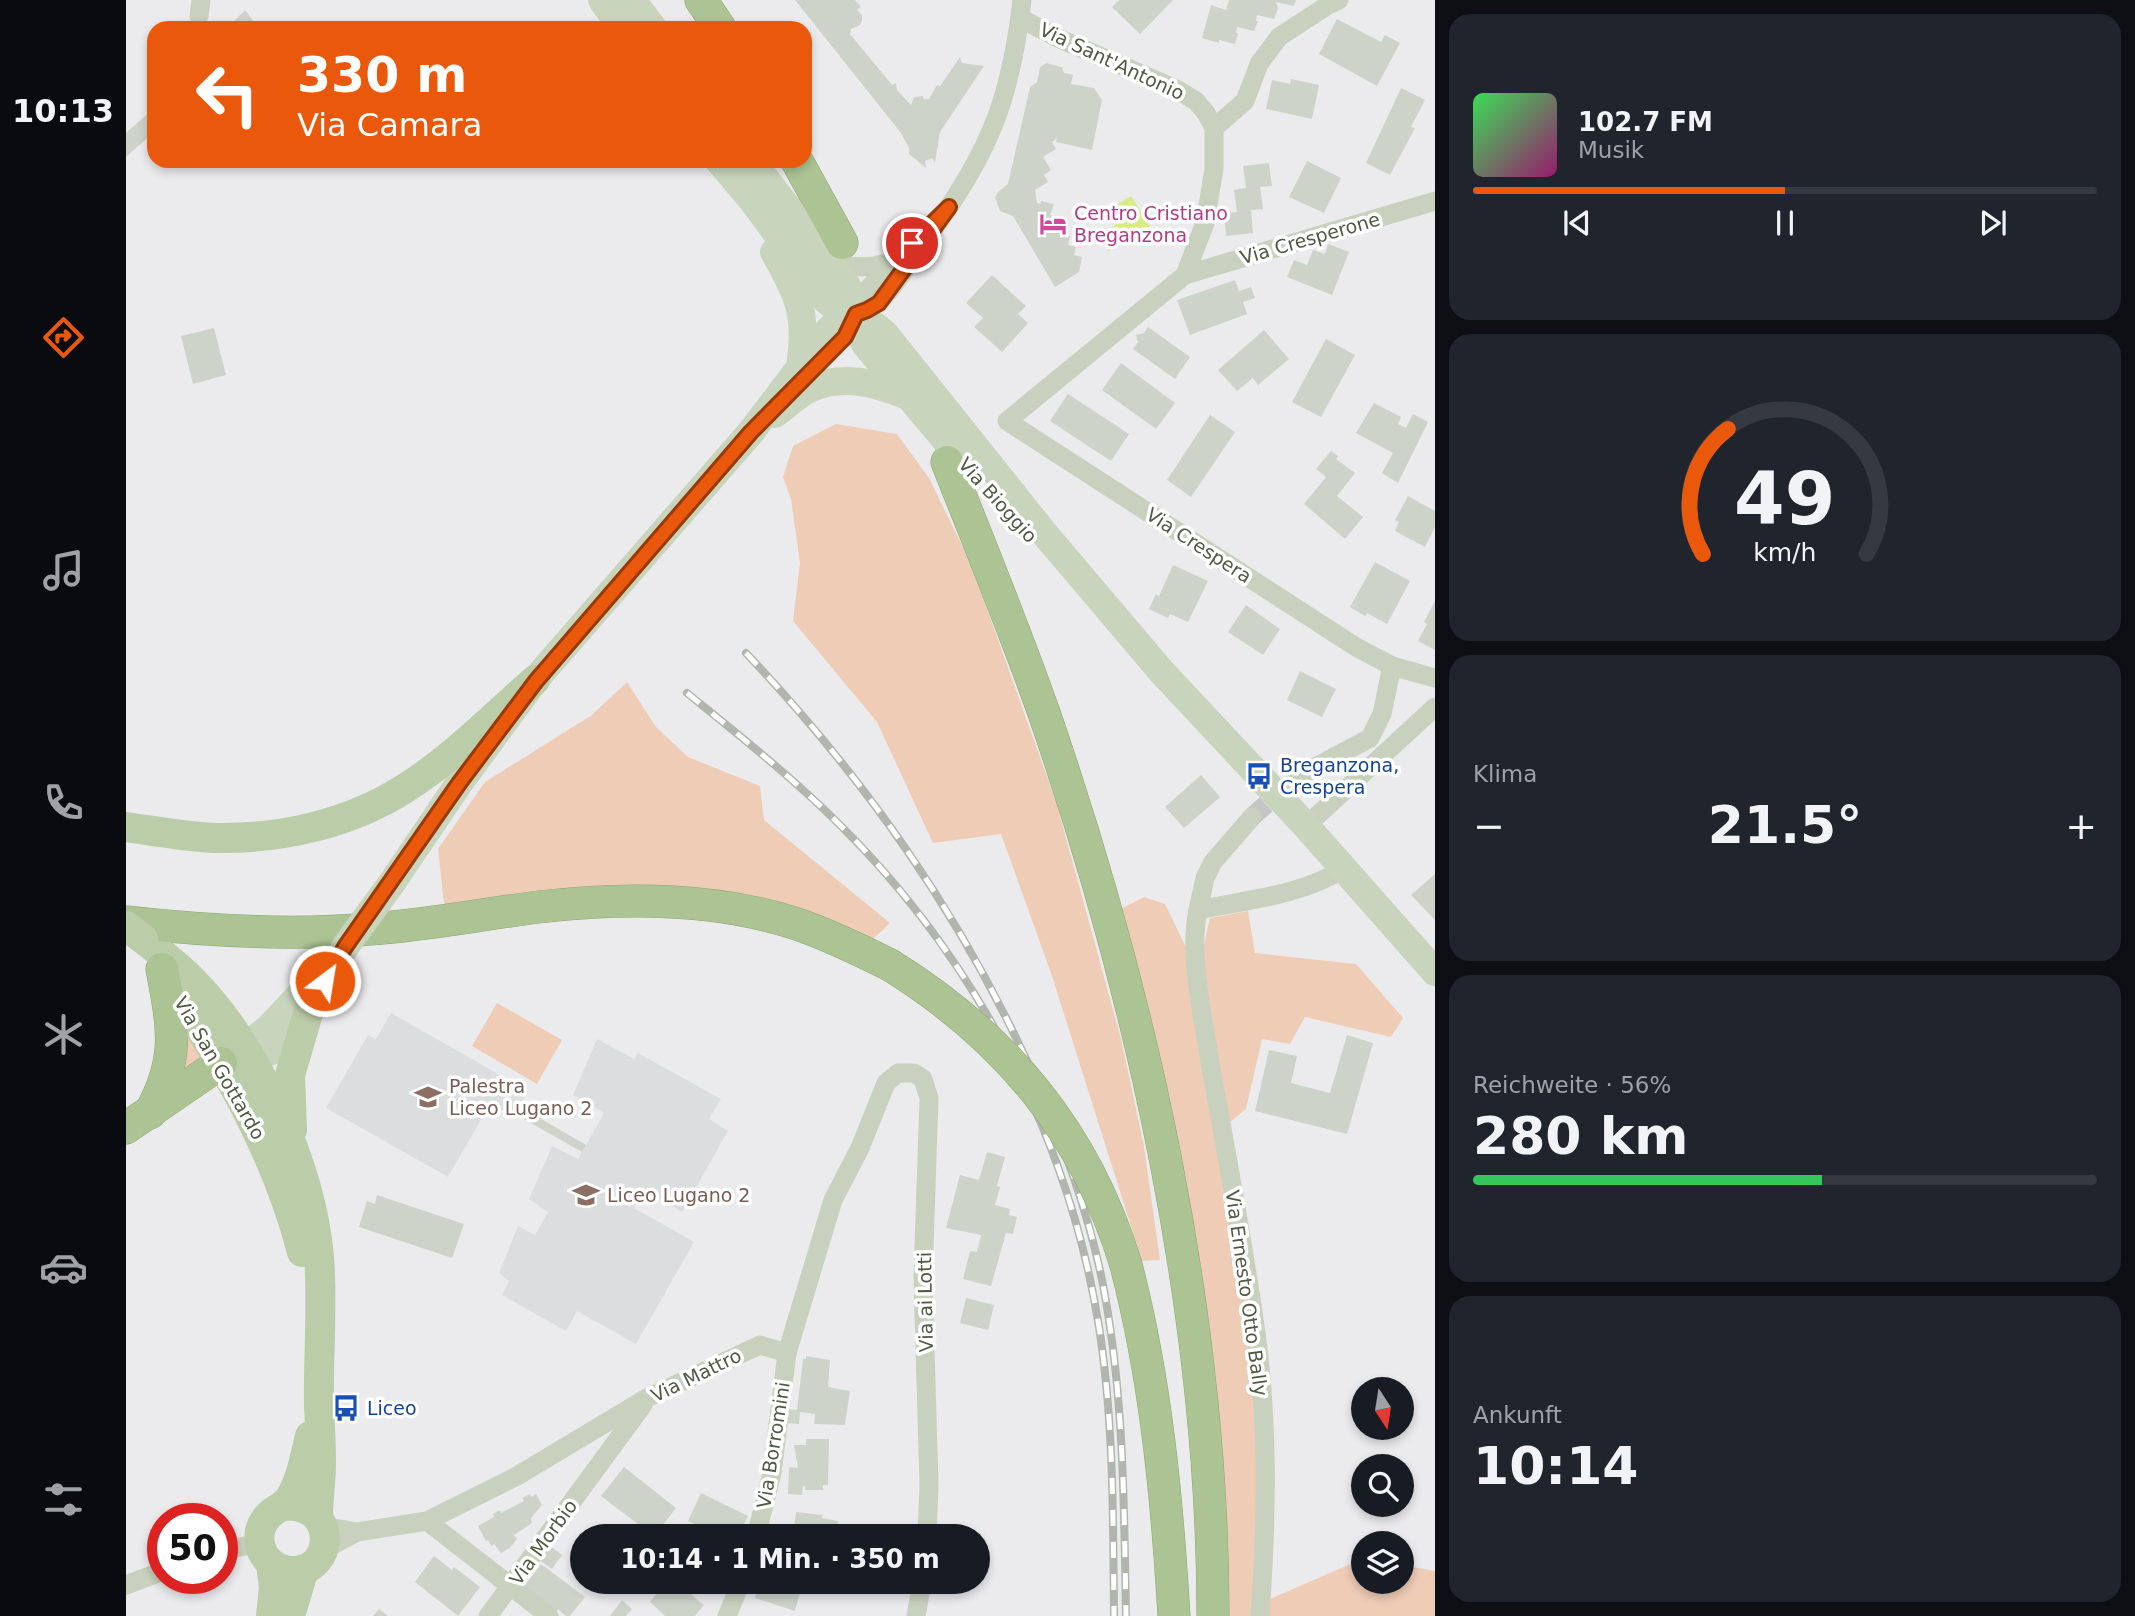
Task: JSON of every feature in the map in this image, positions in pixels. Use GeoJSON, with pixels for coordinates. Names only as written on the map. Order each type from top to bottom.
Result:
{"type":"FeatureCollection","features":[{"type":"Feature","properties":{"kind":"highway"},"geometry":{"type":"LineString","coordinates":[[701,0],[715,21]]}},
{"type":"Feature","properties":{"kind":"highway"},"geometry":{"type":"LineString","coordinates":[[800,168],[834,251]]}},
{"type":"Feature","properties":{"kind":"highway"},"geometry":{"type":"LineString","coordinates":[[947,462],[998,587],[1048,725],[1078,818],[1138,1038],[1174,1209],[1191,1314],[1209,1478],[1213,1616]]}},
{"type":"Feature","properties":{"kind":"highway"},"geometry":{"type":"LineString","coordinates":[[130,931],[177,928],[235,931],[371,929],[541,907],[603,902],[670,901],[728,908],[797,924],[858,949],[922,985],[962,1015],[1004,1054],[1039,1094],[1086,1164],[1109,1215],[1141,1320],[1156,1415],[1174,1616]]}},
{"type":"Feature","properties":{"kind":"highway"},"geometry":{"type":"LineString","coordinates":[[138,1121],[160,1094],[172,1059],[172,1031],[162,969]]}},
{"type":"Feature","properties":{"kind":"highway"},"geometry":{"type":"LineString","coordinates":[[138,1121],[239,1056]]}},
{"type":"Feature","properties":{"kind":"main road"},"geometry":{"type":"LineString","coordinates":[[602,0],[617,21]]}},
{"type":"Feature","properties":{"kind":"main road"},"geometry":{"type":"LineString","coordinates":[[632,0],[648,21]]}},
{"type":"Feature","properties":{"kind":"main road"},"geometry":{"type":"LineString","coordinates":[[722,168],[758,225],[796,296],[802,312],[804,330],[800,366]]}},
{"type":"Feature","properties":{"kind":"main road","name":"Via Bioggio"},"geometry":{"type":"LineString","coordinates":[[724,168],[768,221],[826,300],[875,323],[885,334],[1044,533],[1161,671]]}},
{"type":"Feature","properties":{"kind":"main road","name":"Via Bioggio"},"geometry":{"type":"LineString","coordinates":[[758,168],[834,251],[864,344],[907,396],[1025,530],[1306,825],[1435,972]]}},
{"type":"Feature","properties":{"kind":"main road"},"geometry":{"type":"LineString","coordinates":[[751,432],[800,366],[838,321],[856,314]]}},
{"type":"Feature","properties":{"kind":"main road"},"geometry":{"type":"LineString","coordinates":[[239,1056],[279,1048],[294,1033],[345,947],[460,782],[536,681],[751,432],[845,337],[856,314]]}},
{"type":"Feature","properties":{"kind":"main road"},"geometry":{"type":"LineString","coordinates":[[751,432],[811,388],[848,380],[868,382],[907,396]]}},
{"type":"Feature","properties":{"kind":"main road"},"geometry":{"type":"LineString","coordinates":[[126,827],[216,838],[275,834],[335,822],[373,806],[424,775],[536,681]]}},
{"type":"Feature","properties":{"kind":"main road","name":"Via San Gottardo"},"geometry":{"type":"LineString","coordinates":[[130,931],[239,1056],[276,1107],[300,1168],[311,1209],[319,1253],[321,1463],[317,1540],[290,1616]]}},
{"type":"Feature","properties":{"kind":"main road","name":"Via San Gottardo"},"geometry":{"type":"LineString","coordinates":[[130,931],[192,980],[212,1003],[239,1056],[253,1119],[282,1188],[321,1324]]}},
{"type":"Feature","properties":{"kind":"main road"},"geometry":{"type":"LineString","coordinates":[[239,1056],[345,947]]}},
{"type":"Feature","properties":{"kind":"main road"},"geometry":{"type":"LineString","coordinates":[[300,1168],[292,1126],[290,1075],[309,1010]]}},
{"type":"Feature","properties":{"kind":"main road","name":"Via San Gottardo"},"geometry":{"type":"LineString","coordinates":[[284,1506],[300,1474],[319,1404]]}},
{"type":"Feature","properties":{"kind":"main road"},"geometry":{"type":"LineString","coordinates":[[265,1554],[293,1571],[317,1540],[302,1506],[284,1506],[267,1516],[259,1533],[274,1587],[271,1616]]}},
{"type":"Feature","properties":{"kind":"street"},"geometry":{"type":"LineString","coordinates":[[1214,128],[1245,101],[1259,64],[1279,37],[1339,0]]}},
{"type":"Feature","properties":{"kind":"street"},"geometry":{"type":"LineString","coordinates":[[856,314],[879,303],[972,171],[992,129],[1007,84],[1021,9]]}},
{"type":"Feature","properties":{"kind":"street","name":"Via Sant'Antonio"},"geometry":{"type":"LineString","coordinates":[[1021,9],[1060,39],[1176,89],[1196,101],[1214,128]]}},
{"type":"Feature","properties":{"kind":"street","name":"Via Cresperone"},"geometry":{"type":"LineString","coordinates":[[1185,275],[1196,250],[1212,195],[1214,128]]}},
{"type":"Feature","properties":{"kind":"street","name":"Via Cresperone"},"geometry":{"type":"LineString","coordinates":[[1007,421],[1185,275],[1435,201]]}},
{"type":"Feature","properties":{"kind":"street"},"geometry":{"type":"LineString","coordinates":[[856,314],[862,295],[949,207]]}},
{"type":"Feature","properties":{"kind":"street"},"geometry":{"type":"LineString","coordinates":[[834,251],[844,266],[864,268],[882,265],[898,258]]}},
{"type":"Feature","properties":{"kind":"street","name":"Via Crespera"},"geometry":{"type":"LineString","coordinates":[[1007,421],[1356,647],[1392,666],[1435,678]]}},
{"type":"Feature","properties":{"kind":"street"},"geometry":{"type":"LineString","coordinates":[[1295,778],[1370,737],[1382,714],[1392,666]]}},
{"type":"Feature","properties":{"kind":"street"},"geometry":{"type":"LineString","coordinates":[[1306,825],[1435,706]]}},
{"type":"Feature","properties":{"kind":"street"},"geometry":{"type":"LineString","coordinates":[[1252,817],[1213,862],[1205,878],[1198,910],[1303,888],[1332,877],[1344,868]]}},
{"type":"Feature","properties":{"kind":"street","name":"Via Ernesto Otto Bally"},"geometry":{"type":"LineString","coordinates":[[1198,910],[1194,945],[1203,1019],[1254,1321],[1265,1414],[1266,1511],[1260,1616]]}},
{"type":"Feature","properties":{"kind":"street","name":"Via ai Lotti"},"geometry":{"type":"LineString","coordinates":[[787,1353],[833,1199],[860,1148],[886,1083],[898,1073],[914,1073],[923,1079],[929,1098],[923,1278],[929,1472],[927,1524]]}},
{"type":"Feature","properties":{"kind":"street","name":"Via Mattro"},"geometry":{"type":"LineString","coordinates":[[317,1540],[427,1521],[517,1476],[647,1398],[760,1345],[787,1353]]}},
{"type":"Feature","properties":{"kind":"street","name":"Via Borromini"},"geometry":{"type":"LineString","coordinates":[[759,1524],[772,1473],[787,1353]]}},
{"type":"Feature","properties":{"kind":"street","name":"Via Morbio"},"geometry":{"type":"LineString","coordinates":[[488,1616],[647,1398]]}},
{"type":"Feature","properties":{"kind":"street"},"geometry":{"type":"LineString","coordinates":[[427,1521],[549,1616]]}},
{"type":"Feature","properties":{"kind":"street"},"geometry":{"type":"LineString","coordinates":[[238,1552],[265,1554]]}},
{"type":"Feature","properties":{"kind":"street"},"geometry":{"type":"LineString","coordinates":[[126,1585],[147,1577]]}},
{"type":"Feature","properties":{"kind":"street"},"geometry":{"type":"LineString","coordinates":[[727,1616],[736,1594]]}},
{"type":"Feature","properties":{"kind":"street"},"geometry":{"type":"LineString","coordinates":[[916,1616],[920,1594]]}},
{"type":"Feature","properties":{"kind":"shaded area"},"geometry":{"type":"Polygon","coordinates":[[[1131,196],[1150,226],[1109,251],[1099,235],[1125,219],[1116,205],[1131,196]]]}},
{"type":"Feature","properties":{"kind":"shaded area"},"geometry":{"type":"Polygon","coordinates":[[[836,424],[897,434],[929,478],[971,564],[1057,805],[1121,1039],[1144,1146],[1160,1260],[1142,1261],[1052,976],[1001,834],[933,843],[877,722],[793,621],[800,563],[791,499],[783,477],[793,446],[836,424]]]}},
{"type":"Feature","properties":{"kind":"shaded area"},"geometry":{"type":"Polygon","coordinates":[[[627,682],[656,727],[688,757],[760,786],[764,820],[890,923],[872,940],[757,897],[624,887],[444,904],[438,849],[485,782],[592,715],[627,682]]]}},
{"type":"Feature","properties":{"kind":"shaded area"},"geometry":{"type":"Polygon","coordinates":[[[1144,897],[1165,904],[1198,972],[1210,918],[1248,911],[1255,953],[1356,964],[1403,1018],[1391,1037],[1305,1017],[1290,1044],[1262,1039],[1246,1109],[1223,1128],[1256,1320],[1263,1602],[1351,1564],[1351,1594],[1414,1594],[1414,1567],[1435,1571],[1435,1616],[1225,1616],[1216,1376],[1161,1075],[1119,910],[1144,897]]]}},
{"type":"Feature","properties":{"kind":"shaded area"},"geometry":{"type":"Polygon","coordinates":[[[497,1003],[562,1040],[537,1084],[472,1046],[497,1003]]]}},
{"type":"Feature","properties":{"kind":"shaded area","name":"Palestra Liceo Lugano 2"},"geometry":{"type":"Polygon","coordinates":[[[391,1013],[528,1091],[513,1116],[490,1104],[448,1177],[326,1108],[368,1035],[376,1039],[391,1013]]]}},
{"type":"Feature","properties":{"kind":"shaded area"},"geometry":{"type":"Polygon","coordinates":[[[183,1029],[206,1055],[182,1078],[183,1029]]]}},
{"type":"Feature","properties":{"kind":"shaded area","name":"Liceo Lugano 2"},"geometry":{"type":"Polygon","coordinates":[[[597,1039],[634,1059],[638,1053],[721,1099],[709,1119],[728,1131],[682,1212],[645,1191],[634,1208],[694,1242],[636,1344],[577,1311],[566,1331],[502,1295],[509,1281],[499,1273],[518,1226],[535,1235],[548,1212],[529,1199],[552,1146],[578,1159],[604,1113],[573,1095],[597,1039]]]}},
{"type":"Feature","properties":{"kind":"building"},"geometry":{"type":"Polygon","coordinates":[[[795,0],[855,0],[861,7],[857,10],[862,15],[862,20],[860,25],[851,29],[850,34],[892,85],[896,83],[897,90],[911,105],[914,97],[923,96],[924,99],[929,99],[960,57],[962,63],[984,66],[940,132],[935,163],[932,158],[925,161],[926,168],[909,154],[909,148],[901,133],[795,0]]]}},
{"type":"Feature","properties":{"kind":"building"},"geometry":{"type":"Polygon","coordinates":[[[1119,0],[1173,0],[1140,34],[1112,7],[1119,0]]]}},
{"type":"Feature","properties":{"kind":"building"},"geometry":{"type":"Polygon","coordinates":[[[1229,0],[1296,0],[1294,6],[1276,2],[1278,8],[1274,19],[1257,15],[1254,31],[1237,27],[1235,44],[1202,38],[1211,5],[1226,10],[1229,0]]]}},
{"type":"Feature","properties":{"kind":"building"},"geometry":{"type":"Polygon","coordinates":[[[245,10],[254,21],[234,21],[245,10]]]}},
{"type":"Feature","properties":{"kind":"building"},"geometry":{"type":"Polygon","coordinates":[[[1337,19],[1381,42],[1385,35],[1400,43],[1377,86],[1319,54],[1337,19]]]}},
{"type":"Feature","properties":{"kind":"building"},"geometry":{"type":"Polygon","coordinates":[[[1046,63],[1062,67],[1064,73],[1073,75],[1071,84],[1094,88],[1102,100],[1092,150],[1056,142],[1057,138],[1052,142],[1056,149],[1043,157],[1051,170],[1044,175],[1048,182],[1035,190],[1037,203],[1040,204],[1041,201],[1054,204],[1050,215],[1058,217],[1055,232],[1070,236],[1068,245],[1076,247],[1074,255],[1082,257],[1079,272],[1055,287],[1013,216],[1000,211],[995,197],[1008,184],[1030,87],[1037,82],[1040,67],[1046,63]]]}},
{"type":"Feature","properties":{"kind":"building"},"geometry":{"type":"Polygon","coordinates":[[[1291,79],[1319,85],[1312,119],[1266,109],[1272,80],[1290,84],[1291,79]]]}},
{"type":"Feature","properties":{"kind":"building"},"geometry":{"type":"Polygon","coordinates":[[[1401,88],[1425,100],[1411,127],[1415,128],[1390,175],[1366,163],[1401,88]]]}},
{"type":"Feature","properties":{"kind":"building"},"geometry":{"type":"Polygon","coordinates":[[[147,114],[147,138],[126,157],[126,133],[147,114]]]}},
{"type":"Feature","properties":{"kind":"building"},"geometry":{"type":"Polygon","coordinates":[[[1307,161],[1341,178],[1324,213],[1289,197],[1307,161]]]}},
{"type":"Feature","properties":{"kind":"building"},"geometry":{"type":"Polygon","coordinates":[[[1269,163],[1272,186],[1260,187],[1263,209],[1251,210],[1253,233],[1226,236],[1224,213],[1237,212],[1234,190],[1246,188],[1243,166],[1269,163]]]}},
{"type":"Feature","properties":{"kind":"building"},"geometry":{"type":"Polygon","coordinates":[[[1328,244],[1349,252],[1332,295],[1287,277],[1294,260],[1307,265],[1313,250],[1325,254],[1328,244]]]}},
{"type":"Feature","properties":{"kind":"building"},"geometry":{"type":"Polygon","coordinates":[[[992,275],[1026,306],[1018,314],[1028,323],[1002,352],[974,327],[983,318],[966,303],[992,275]]]}},
{"type":"Feature","properties":{"kind":"building"},"geometry":{"type":"Polygon","coordinates":[[[1235,280],[1239,291],[1251,287],[1255,298],[1243,302],[1247,314],[1190,335],[1177,300],[1235,280]]]}},
{"type":"Feature","properties":{"kind":"building"},"geometry":{"type":"Polygon","coordinates":[[[1148,327],[1190,357],[1175,379],[1133,349],[1138,342],[1136,335],[1144,333],[1148,327]]]}},
{"type":"Feature","properties":{"kind":"building"},"geometry":{"type":"Polygon","coordinates":[[[214,328],[226,375],[193,384],[181,336],[214,328]]]}},
{"type":"Feature","properties":{"kind":"building"},"geometry":{"type":"Polygon","coordinates":[[[1264,330],[1289,359],[1258,385],[1253,378],[1237,391],[1218,370],[1264,330]]]}},
{"type":"Feature","properties":{"kind":"building"},"geometry":{"type":"Polygon","coordinates":[[[1326,339],[1355,355],[1321,417],[1292,402],[1326,339]]]}},
{"type":"Feature","properties":{"kind":"building"},"geometry":{"type":"Polygon","coordinates":[[[1121,363],[1175,403],[1156,429],[1102,390],[1121,363]]]}},
{"type":"Feature","properties":{"kind":"building"},"geometry":{"type":"Polygon","coordinates":[[[1068,394],[1129,434],[1111,461],[1050,421],[1068,394]]]}},
{"type":"Feature","properties":{"kind":"building"},"geometry":{"type":"Polygon","coordinates":[[[1374,403],[1401,417],[1398,424],[1406,428],[1413,414],[1428,422],[1398,483],[1382,473],[1393,453],[1356,433],[1374,403]]]}},
{"type":"Feature","properties":{"kind":"building"},"geometry":{"type":"Polygon","coordinates":[[[1210,415],[1235,432],[1191,497],[1167,480],[1210,415]]]}},
{"type":"Feature","properties":{"kind":"building"},"geometry":{"type":"Polygon","coordinates":[[[1331,451],[1338,456],[1336,459],[1355,473],[1337,496],[1363,517],[1345,539],[1304,504],[1326,477],[1316,469],[1331,451]]]}},
{"type":"Feature","properties":{"kind":"building"},"geometry":{"type":"Polygon","coordinates":[[[1408,496],[1435,511],[1435,527],[1425,547],[1395,531],[1399,522],[1395,520],[1408,496]]]}},
{"type":"Feature","properties":{"kind":"building"},"geometry":{"type":"Polygon","coordinates":[[[1375,562],[1410,581],[1387,624],[1350,607],[1375,562]]]}},
{"type":"Feature","properties":{"kind":"building"},"geometry":{"type":"Polygon","coordinates":[[[1173,565],[1208,581],[1188,622],[1170,614],[1168,618],[1149,609],[1156,594],[1159,596],[1173,565]]]}},
{"type":"Feature","properties":{"kind":"building"},"geometry":{"type":"Polygon","coordinates":[[[1435,601],[1435,650],[1418,641],[1435,601]]]}},
{"type":"Feature","properties":{"kind":"building"},"geometry":{"type":"Polygon","coordinates":[[[1246,605],[1280,629],[1263,655],[1228,632],[1246,605]]]}},
{"type":"Feature","properties":{"kind":"building"},"geometry":{"type":"Polygon","coordinates":[[[1300,671],[1336,689],[1322,717],[1287,700],[1300,671]]]}},
{"type":"Feature","properties":{"kind":"building"},"geometry":{"type":"Polygon","coordinates":[[[1201,775],[1220,797],[1184,828],[1165,807],[1201,775]]]}},
{"type":"Feature","properties":{"kind":"building"},"geometry":{"type":"Polygon","coordinates":[[[1435,874],[1435,920],[1411,895],[1435,874]]]}},
{"type":"Feature","properties":{"kind":"building"},"geometry":{"type":"Polygon","coordinates":[[[1347,1035],[1373,1043],[1347,1134],[1255,1111],[1269,1050],[1297,1056],[1291,1083],[1330,1093],[1347,1035]]]}},
{"type":"Feature","properties":{"kind":"building"},"geometry":{"type":"Polygon","coordinates":[[[519,1106],[586,1145],[582,1152],[515,1114],[519,1106]]]}},
{"type":"Feature","properties":{"kind":"building"},"geometry":{"type":"Polygon","coordinates":[[[987,1152],[1005,1157],[995,1205],[1010,1209],[1009,1215],[1017,1217],[1013,1234],[1006,1233],[991,1286],[963,1279],[970,1251],[977,1252],[981,1235],[946,1228],[960,1175],[979,1180],[987,1152]]]}},
{"type":"Feature","properties":{"kind":"building"},"geometry":{"type":"Polygon","coordinates":[[[377,1195],[464,1224],[452,1258],[359,1227],[367,1201],[375,1204],[377,1195]]]}},
{"type":"Feature","properties":{"kind":"building"},"geometry":{"type":"Polygon","coordinates":[[[966,1298],[994,1305],[988,1330],[960,1323],[966,1298]]]}},
{"type":"Feature","properties":{"kind":"building"},"geometry":{"type":"Polygon","coordinates":[[[806,1356],[830,1360],[828,1387],[850,1391],[845,1425],[814,1424],[815,1414],[800,1412],[799,1424],[785,1423],[787,1409],[797,1410],[803,1359],[806,1359],[806,1356]]]}},
{"type":"Feature","properties":{"kind":"building"},"geometry":{"type":"Polygon","coordinates":[[[806,1439],[829,1439],[828,1485],[823,1485],[823,1490],[805,1490],[803,1486],[802,1495],[788,1494],[789,1467],[798,1468],[794,1445],[806,1445],[806,1439]]]}},
{"type":"Feature","properties":{"kind":"building"},"geometry":{"type":"Polygon","coordinates":[[[624,1467],[676,1508],[663,1524],[638,1524],[601,1496],[624,1467]]]}},
{"type":"Feature","properties":{"kind":"building"},"geometry":{"type":"Polygon","coordinates":[[[701,1493],[748,1516],[744,1524],[694,1524],[688,1521],[701,1493]]]}},
{"type":"Feature","properties":{"kind":"building"},"geometry":{"type":"Polygon","coordinates":[[[530,1494],[531,1497],[536,1494],[542,1505],[531,1518],[532,1523],[514,1535],[517,1539],[510,1548],[501,1553],[494,1544],[491,1546],[488,1540],[486,1541],[478,1526],[494,1517],[493,1514],[500,1510],[501,1513],[524,1501],[522,1498],[530,1494]]]}},
{"type":"Feature","properties":{"kind":"building"},"geometry":{"type":"Polygon","coordinates":[[[796,1512],[822,1515],[822,1518],[838,1521],[838,1524],[794,1524],[796,1512]]]}},
{"type":"Feature","properties":{"kind":"building"},"geometry":{"type":"Polygon","coordinates":[[[549,1545],[562,1555],[552,1569],[538,1559],[549,1545]]]}},
{"type":"Feature","properties":{"kind":"building"},"geometry":{"type":"Polygon","coordinates":[[[434,1556],[480,1587],[458,1616],[415,1582],[434,1556]]]}},
{"type":"Feature","properties":{"kind":"building"},"geometry":{"type":"Polygon","coordinates":[[[541,1564],[570,1586],[570,1594],[581,1594],[585,1597],[570,1616],[566,1616],[524,1586],[541,1564]]]}},
{"type":"Feature","properties":{"kind":"building"},"geometry":{"type":"Polygon","coordinates":[[[656,1594],[690,1594],[704,1605],[695,1616],[665,1616],[650,1602],[656,1594]]]}},
{"type":"Feature","properties":{"kind":"building"},"geometry":{"type":"Polygon","coordinates":[[[756,1594],[800,1594],[795,1611],[755,1598],[756,1594]]]}},
{"type":"Feature","properties":{"kind":"building"},"geometry":{"type":"Polygon","coordinates":[[[622,1600],[632,1609],[626,1616],[610,1616],[622,1600]]]}},
{"type":"Feature","properties":{"kind":"building"},"geometry":{"type":"Polygon","coordinates":[[[379,1609],[388,1616],[373,1616],[379,1609]]]}},
{"type":"Feature","properties":{"kind":"tunnel"},"geometry":{"type":"LineString","coordinates":[[1252,817],[1295,778]]}},
{"type":"Feature","properties":{"kind":"railway"},"geometry":{"type":"LineString","coordinates":[[746,653],[790,701],[870,799],[942,903],[1004,1014],[1053,1123],[1089,1226],[1109,1321],[1122,1447],[1126,1616]]}},
{"type":"Feature","properties":{"kind":"railway"},"geometry":{"type":"LineString","coordinates":[[687,693],[804,791],[890,879],[934,935],[974,994],[1010,1056],[1040,1121],[1065,1188],[1085,1257],[1099,1327],[1110,1435],[1114,1616]]}},
{"type":"Feature","properties":{"kind":"place","name":"Centro Cristiano Breganzona"},"geometry":{"type":"Point","coordinates":[1053,224]}},
{"type":"Feature","properties":{"kind":"place","name":"Breganzona, Crespera"},"geometry":{"type":"Point","coordinates":[1259,776]}},
{"type":"Feature","properties":{"kind":"place","name":"Palestra Liceo Lugano 2"},"geometry":{"type":"Point","coordinates":[428,1097]}},
{"type":"Feature","properties":{"kind":"place","name":"Liceo Lugano 2"},"geometry":{"type":"Point","coordinates":[586,1195]}},
{"type":"Feature","properties":{"kind":"place","name":"Liceo"},"geometry":{"type":"Point","coordinates":[346,1408]}},
{"type":"Feature","properties":{"kind":"route"},"geometry":{"type":"LineString","coordinates":[[325,981],[345,947],[460,782],[536,681],[751,432],[845,337],[856,314],[879,303],[949,207],[912,243]]}}]}
